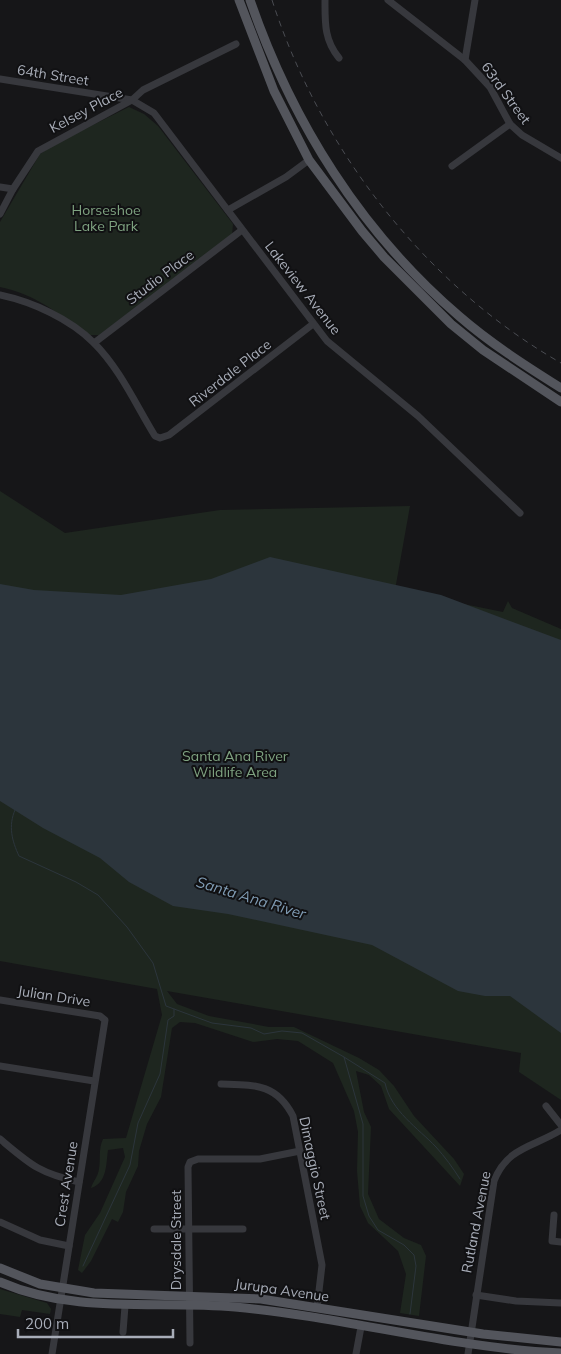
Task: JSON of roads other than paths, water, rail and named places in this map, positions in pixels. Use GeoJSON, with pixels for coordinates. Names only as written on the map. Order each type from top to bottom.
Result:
{"type":"FeatureCollection","features":[{"type":"Feature","properties":{"kind":"main road"},"geometry":{"type":"LineString","coordinates":[[239,0],[274,90],[309,160],[384,257],[451,324],[483,350],[561,402]]}},
{"type":"Feature","properties":{"kind":"main road"},"geometry":{"type":"LineString","coordinates":[[250,0],[285,86],[325,162],[355,205],[428,288],[490,341],[561,388]]}},
{"type":"Feature","properties":{"kind":"main road"},"geometry":{"type":"LineString","coordinates":[[309,160],[325,162]]}},
{"type":"Feature","properties":{"kind":"main road","name":"Jurupa Avenue"},"geometry":{"type":"LineString","coordinates":[[0,1268],[30,1281],[62,1288],[189,1301],[469,1343],[561,1353]]}},
{"type":"Feature","properties":{"kind":"main road","name":"Jurupa Avenue"},"geometry":{"type":"LineString","coordinates":[[0,1282],[25,1292],[60,1300],[125,1306],[189,1301],[261,1299],[317,1308],[469,1343],[561,1342]]}},
{"type":"Feature","properties":{"kind":"street"},"geometry":{"type":"LineString","coordinates":[[325,0],[326,37],[331,48],[339,58]]}},
{"type":"Feature","properties":{"kind":"street","name":"63rd Street"},"geometry":{"type":"LineString","coordinates":[[388,0],[465,60],[490,87],[510,124],[522,135],[561,158]]}},
{"type":"Feature","properties":{"kind":"street"},"geometry":{"type":"LineString","coordinates":[[465,60],[475,0]]}},
{"type":"Feature","properties":{"kind":"street","name":"Kelsey Place"},"geometry":{"type":"LineString","coordinates":[[0,214],[13,189],[38,152],[132,100],[143,90],[236,44]]}},
{"type":"Feature","properties":{"kind":"street","name":"64th Street"},"geometry":{"type":"LineString","coordinates":[[0,79],[132,100]]}},
{"type":"Feature","properties":{"kind":"street","name":"Lakeview Avenue"},"geometry":{"type":"LineString","coordinates":[[132,100],[154,113],[313,324],[354,365],[418,416],[520,513]]}},
{"type":"Feature","properties":{"kind":"street"},"geometry":{"type":"LineString","coordinates":[[452,166],[510,124]]}},
{"type":"Feature","properties":{"kind":"street"},"geometry":{"type":"LineString","coordinates":[[228,210],[286,177],[309,160]]}},
{"type":"Feature","properties":{"kind":"street"},"geometry":{"type":"LineString","coordinates":[[0,187],[13,189]]}},
{"type":"Feature","properties":{"kind":"street","name":"Studio Place"},"geometry":{"type":"LineString","coordinates":[[94,343],[242,230]]}},
{"type":"Feature","properties":{"kind":"street"},"geometry":{"type":"LineString","coordinates":[[0,295],[31,304],[48,312],[94,343]]}},
{"type":"Feature","properties":{"kind":"street","name":"Riverdale Place"},"geometry":{"type":"LineString","coordinates":[[94,343],[132,396],[155,436],[160,438],[169,435],[313,324]]}},
{"type":"Feature","properties":{"kind":"street","name":"Julian Drive"},"geometry":{"type":"LineString","coordinates":[[0,1000],[103,1018]]}},
{"type":"Feature","properties":{"kind":"street","name":"Crest Avenue"},"geometry":{"type":"LineString","coordinates":[[52,1354],[105,1020],[103,1018]]}},
{"type":"Feature","properties":{"kind":"street"},"geometry":{"type":"LineString","coordinates":[[0,1066],[94,1081]]}},
{"type":"Feature","properties":{"kind":"street","name":"Dimaggio Street"},"geometry":{"type":"LineString","coordinates":[[221,1084],[257,1086],[273,1092],[286,1102],[293,1116],[322,1265],[317,1308]]}},
{"type":"Feature","properties":{"kind":"street"},"geometry":{"type":"LineString","coordinates":[[546,1106],[561,1125]]}},
{"type":"Feature","properties":{"kind":"street","name":"Rutland Avenue"},"geometry":{"type":"LineString","coordinates":[[469,1343],[494,1181],[499,1167],[518,1151],[547,1139],[561,1130]]}},
{"type":"Feature","properties":{"kind":"street"},"geometry":{"type":"LineString","coordinates":[[0,1139],[36,1168],[54,1176],[79,1182]]}},
{"type":"Feature","properties":{"kind":"street","name":"Drysdale Street"},"geometry":{"type":"LineString","coordinates":[[190,1343],[188,1167],[190,1162],[198,1159],[260,1159],[300,1151]]}},
{"type":"Feature","properties":{"kind":"street"},"geometry":{"type":"LineString","coordinates":[[554,1216],[552,1241],[561,1242]]}},
{"type":"Feature","properties":{"kind":"street"},"geometry":{"type":"LineString","coordinates":[[0,1222],[40,1240],[69,1246]]}},
{"type":"Feature","properties":{"kind":"street"},"geometry":{"type":"LineString","coordinates":[[154,1229],[243,1229]]}},
{"type":"Feature","properties":{"kind":"street"},"geometry":{"type":"LineString","coordinates":[[476,1295],[516,1301],[561,1303]]}},
{"type":"Feature","properties":{"kind":"street"},"geometry":{"type":"LineString","coordinates":[[122,1332],[125,1306]]}},
{"type":"Feature","properties":{"kind":"street"},"geometry":{"type":"LineString","coordinates":[[356,1354],[361,1327]]}},
{"type":"Feature","properties":{"kind":"water","name":"Santa Ana River"},"geometry":{"type":"Polygon","coordinates":[[[270,557],[441,595],[561,640],[561,1033],[510,996],[485,996],[458,991],[372,945],[228,914],[173,906],[129,882],[100,858],[43,828],[0,801],[0,584],[34,590],[121,595],[211,579],[270,557]]]}},
{"type":"Feature","properties":{"kind":"waterway"},"geometry":{"type":"LineString","coordinates":[[15,810],[11,828],[14,845],[19,856],[76,882],[98,895],[127,927],[153,963],[166,1006],[212,1023],[251,1028],[264,1034],[282,1031],[302,1033],[344,1057],[363,1124],[363,1196],[369,1216],[378,1230],[404,1245],[414,1255],[416,1266],[410,1314]]}},
{"type":"Feature","properties":{"kind":"waterway"},"geometry":{"type":"LineString","coordinates":[[83,1266],[130,1165],[138,1123],[160,1074],[168,1020],[174,1016],[174,1009]]}},
{"type":"Feature","properties":{"kind":"waterway"},"geometry":{"type":"LineString","coordinates":[[344,1057],[385,1083],[388,1093],[399,1111],[436,1147],[460,1179]]}},
{"type":"Feature","properties":{"kind":"railway"},"geometry":{"type":"LineString","coordinates":[[272,0],[293,55],[318,109],[349,160],[384,208],[422,253],[465,294],[512,331],[561,363]]}},
{"type":"Feature","properties":{"kind":"park label","name":"Horseshoe Lake Park"},"geometry":{"type":"Point","coordinates":[106,218]}},
{"type":"Feature","properties":{"kind":"park label","name":"Santa Ana River Wildlife Area"},"geometry":{"type":"Point","coordinates":[235,764]}}]}
